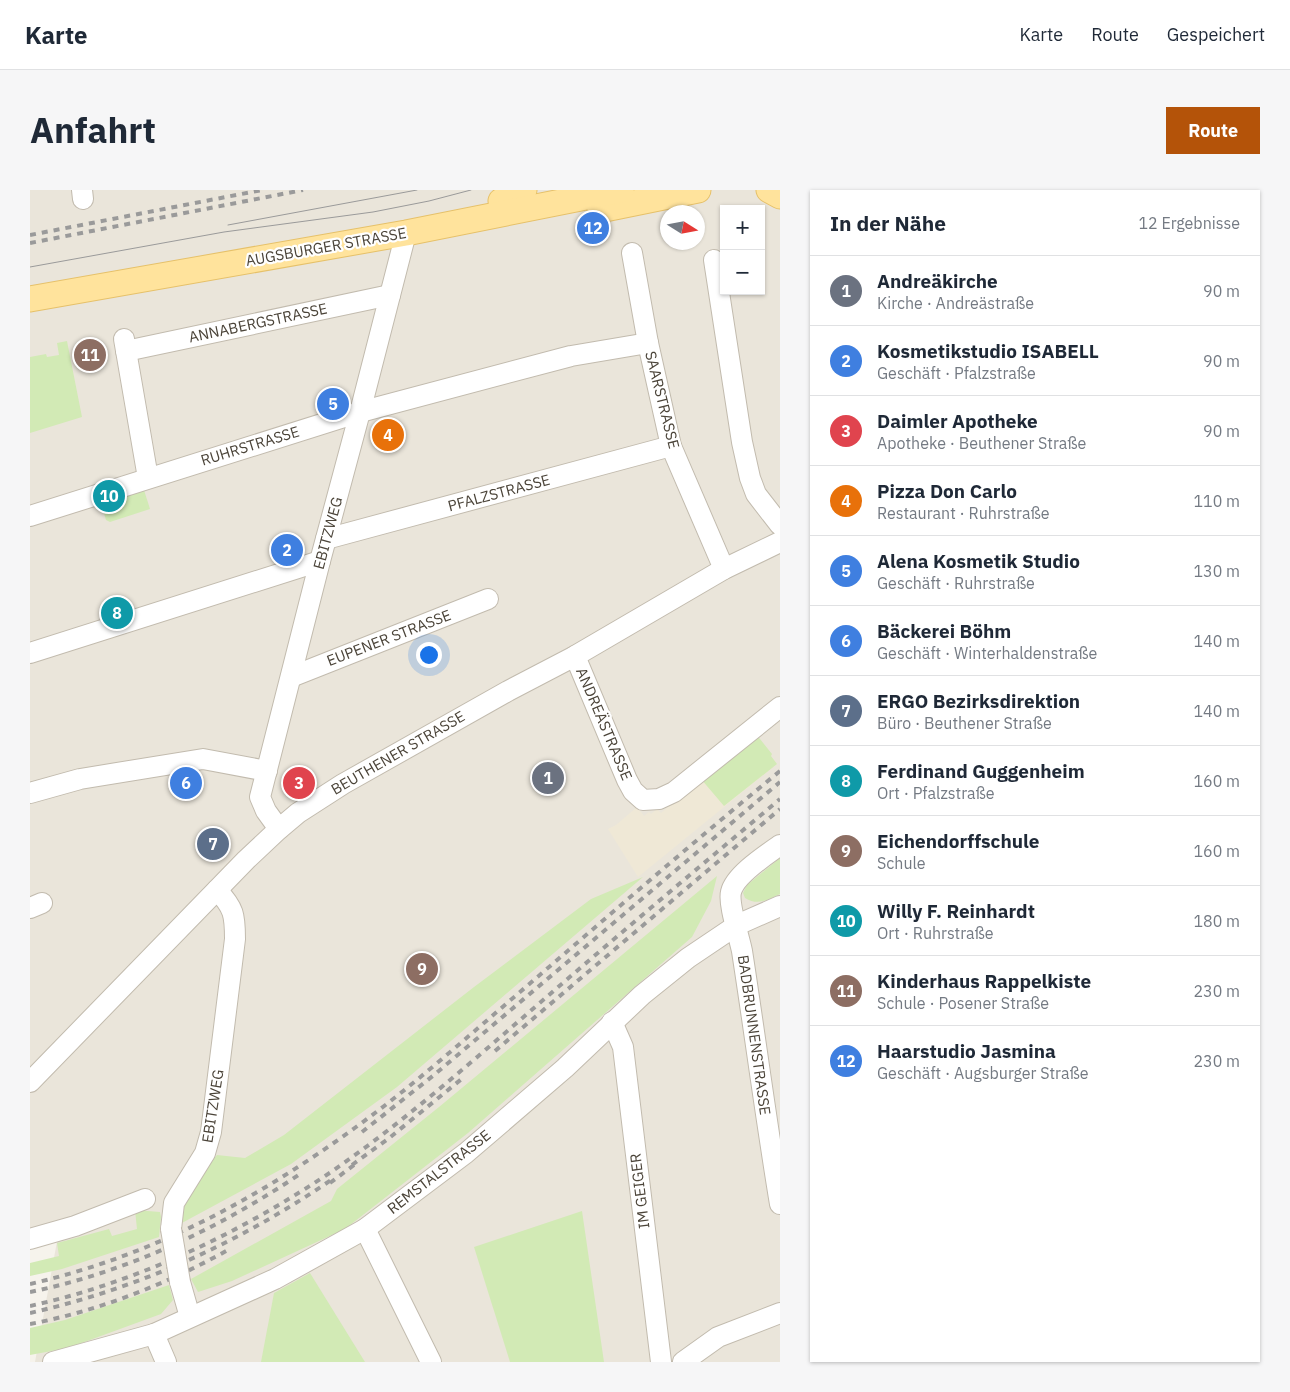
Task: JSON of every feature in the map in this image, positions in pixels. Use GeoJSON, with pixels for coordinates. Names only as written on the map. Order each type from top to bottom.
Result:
{"type":"FeatureCollection","features":[{"type":"Feature","properties":{"kind":"main road"},"geometry":{"type":"LineString","coordinates":[[501,201],[524,190]]}},
{"type":"Feature","properties":{"kind":"main road","name":"AUGSBURGER STRASSE"},"geometry":{"type":"LineString","coordinates":[[30,284],[278,239],[352,231],[474,209],[501,201],[558,190]]}},
{"type":"Feature","properties":{"kind":"main road","name":"AUGSBURGER STRASSE"},"geometry":{"type":"LineString","coordinates":[[30,300],[406,233],[621,190]]}},
{"type":"Feature","properties":{"kind":"main road"},"geometry":{"type":"LineString","coordinates":[[481,219],[522,223],[572,216],[698,190]]}},
{"type":"Feature","properties":{"kind":"main road"},"geometry":{"type":"LineString","coordinates":[[769,190],[780,196]]}},
{"type":"Feature","properties":{"kind":"street","name":"EBITZWEG"},"geometry":{"type":"LineString","coordinates":[[279,828],[266,811],[260,797],[406,233]]}},
{"type":"Feature","properties":{"kind":"street","name":"SAARSTRASSE"},"geometry":{"type":"LineString","coordinates":[[632,252],[648,343],[671,446],[724,570]]}},
{"type":"Feature","properties":{"kind":"street"},"geometry":{"type":"LineString","coordinates":[[714,260],[740,433],[750,478],[756,494],[780,525]]}},
{"type":"Feature","properties":{"kind":"street","name":"ANNABERGSTRASSE"},"geometry":{"type":"LineString","coordinates":[[148,478],[125,345],[390,295]]}},
{"type":"Feature","properties":{"kind":"street","name":"RUHRSTRASSE"},"geometry":{"type":"LineString","coordinates":[[30,516],[360,412],[571,356],[648,343]]}},
{"type":"Feature","properties":{"kind":"street","name":"PFALZSTRASSE"},"geometry":{"type":"LineString","coordinates":[[326,539],[671,446]]}},
{"type":"Feature","properties":{"kind":"street","name":"BEUTHENER STRASSE"},"geometry":{"type":"LineString","coordinates":[[30,1082],[217,890],[279,828],[298,813],[343,784],[508,691],[575,656],[724,570],[780,542]]}},
{"type":"Feature","properties":{"kind":"street"},"geometry":{"type":"LineString","coordinates":[[30,653],[320,561]]}},
{"type":"Feature","properties":{"kind":"street","name":"EUPENER STRASSE"},"geometry":{"type":"LineString","coordinates":[[291,677],[488,599]]}},
{"type":"Feature","properties":{"kind":"street","name":"ANDREÄSTRASSE"},"geometry":{"type":"LineString","coordinates":[[575,656],[627,780],[633,792],[643,800],[659,799],[674,792],[780,707]]}},
{"type":"Feature","properties":{"kind":"street"},"geometry":{"type":"LineString","coordinates":[[30,793],[80,779],[203,759],[267,771]]}},
{"type":"Feature","properties":{"kind":"street","name":"BADBRUNNENSTRASSE"},"geometry":{"type":"LineString","coordinates":[[780,845],[745,872],[735,883],[731,891],[730,903],[737,925],[780,1204]]}},
{"type":"Feature","properties":{"kind":"street","name":"EBITZWEG"},"geometry":{"type":"LineString","coordinates":[[190,1317],[180,1282],[171,1229],[174,1203],[205,1153],[211,1132],[235,939],[235,916],[226,900],[217,890]]}},
{"type":"Feature","properties":{"kind":"street","name":"REMSTALSTRASSE"},"geometry":{"type":"LineString","coordinates":[[53,1362],[154,1334],[275,1279],[365,1230],[466,1153],[565,1068],[642,995],[688,958],[737,925],[780,906]]}},
{"type":"Feature","properties":{"kind":"street","name":"IM GEIGER"},"geometry":{"type":"LineString","coordinates":[[612,1022],[623,1047],[661,1362]]}},
{"type":"Feature","properties":{"kind":"street"},"geometry":{"type":"LineString","coordinates":[[30,1239],[75,1226],[145,1199]]}},
{"type":"Feature","properties":{"kind":"street"},"geometry":{"type":"LineString","coordinates":[[365,1230],[431,1362]]}},
{"type":"Feature","properties":{"kind":"street"},"geometry":{"type":"LineString","coordinates":[[683,1362],[718,1337],[780,1313]]}},
{"type":"Feature","properties":{"kind":"street"},"geometry":{"type":"LineString","coordinates":[[154,1334],[166,1362]]}},
{"type":"Feature","properties":{"kind":"shaded area"},"geometry":{"type":"Polygon","coordinates":[[[30,190],[780,190],[780,1362],[35,1362],[58,1236],[30,1241],[30,190]]]}},
{"type":"Feature","properties":{"kind":"shaded area"},"geometry":{"type":"Polygon","coordinates":[[[772,754],[771,756],[777,764],[638,877],[608,829],[616,825],[637,807],[644,816],[649,812],[651,814],[657,809],[661,813],[701,779],[772,754]]]}},
{"type":"Feature","properties":{"kind":"green space"},"geometry":{"type":"Polygon","coordinates":[[[67,341],[82,417],[30,433],[30,357],[46,354],[47,357],[59,355],[57,343],[67,341]]]}},
{"type":"Feature","properties":{"kind":"green space"},"geometry":{"type":"Polygon","coordinates":[[[144,490],[150,509],[110,522],[106,520],[101,503],[144,490]]]}},
{"type":"Feature","properties":{"kind":"green space"},"geometry":{"type":"Polygon","coordinates":[[[756,734],[772,754],[771,756],[777,764],[724,806],[701,779],[756,734]]]}},
{"type":"Feature","properties":{"kind":"green space"},"geometry":{"type":"Polygon","coordinates":[[[780,858],[780,894],[758,902],[745,898],[743,893],[747,885],[780,858]]]}},
{"type":"Feature","properties":{"kind":"green space"},"geometry":{"type":"Polygon","coordinates":[[[717,876],[711,901],[692,937],[468,1133],[345,1229],[232,1281],[198,1292],[191,1279],[331,1201],[337,1189],[439,1107],[717,876]]]}},
{"type":"Feature","properties":{"kind":"green space"},"geometry":{"type":"Polygon","coordinates":[[[643,877],[397,1087],[291,1164],[180,1224],[189,1196],[217,1155],[245,1158],[284,1135],[474,987],[591,899],[643,877]]]}},
{"type":"Feature","properties":{"kind":"green space"},"geometry":{"type":"Polygon","coordinates":[[[135,1210],[160,1212],[159,1237],[62,1269],[30,1276],[30,1263],[59,1256],[57,1243],[109,1229],[112,1236],[137,1229],[135,1210]]]}},
{"type":"Feature","properties":{"kind":"green space"},"geometry":{"type":"Polygon","coordinates":[[[582,1211],[604,1362],[510,1362],[474,1247],[582,1211]]]}},
{"type":"Feature","properties":{"kind":"green space"},"geometry":{"type":"Polygon","coordinates":[[[310,1273],[365,1362],[261,1362],[274,1293],[310,1273]]]}},
{"type":"Feature","properties":{"kind":"green space"},"geometry":{"type":"Polygon","coordinates":[[[169,1285],[173,1300],[161,1314],[68,1348],[30,1355],[30,1328],[65,1320],[169,1285]]]}},
{"type":"Feature","properties":{"kind":"tram line"},"geometry":{"type":"LineString","coordinates":[[228,225],[417,190]]}},
{"type":"Feature","properties":{"kind":"tram line"},"geometry":{"type":"LineString","coordinates":[[30,267],[224,232],[373,212],[429,201],[471,190]]}},
{"type":"Feature","properties":{"kind":"railway"},"geometry":{"type":"LineString","coordinates":[[30,235],[262,190]]}},
{"type":"Feature","properties":{"kind":"railway"},"geometry":{"type":"LineString","coordinates":[[30,243],[303,190]]}},
{"type":"Feature","properties":{"kind":"railway"},"geometry":{"type":"LineString","coordinates":[[30,1284],[118,1258],[160,1241],[241,1201],[318,1154],[419,1078],[780,771]]}},
{"type":"Feature","properties":{"kind":"railway"},"geometry":{"type":"LineString","coordinates":[[362,1132],[434,1075],[780,782]]}},
{"type":"Feature","properties":{"kind":"railway"},"geometry":{"type":"LineString","coordinates":[[30,1306],[110,1284],[187,1253],[261,1215],[331,1172],[388,1131],[780,799]]}},
{"type":"Feature","properties":{"kind":"railway"},"geometry":{"type":"LineString","coordinates":[[495,1051],[780,809]]}},
{"type":"Feature","properties":{"kind":"railway"},"geometry":{"type":"LineString","coordinates":[[352,1165],[388,1139],[464,1077]]}},
{"type":"Feature","properties":{"kind":"railway"},"geometry":{"type":"LineString","coordinates":[[330,1183],[358,1162]]}},
{"type":"Feature","properties":{"kind":"railway"},"geometry":{"type":"LineString","coordinates":[[30,1292],[102,1273],[171,1246],[237,1213],[300,1174]]}},
{"type":"Feature","properties":{"kind":"railway"},"geometry":{"type":"LineString","coordinates":[[30,1313],[71,1303],[111,1290],[188,1260],[263,1223],[334,1178]]}},
{"type":"Feature","properties":{"kind":"railway"},"geometry":{"type":"LineString","coordinates":[[30,1324],[81,1312],[132,1295],[181,1274],[228,1250]]}},
{"type":"Feature","properties":{"kind":"place","name":"Haarstudio Jasmina"},"geometry":{"type":"Point","coordinates":[593,228]}},
{"type":"Feature","properties":{"kind":"place","name":"Kinderhaus Rappelkiste"},"geometry":{"type":"Point","coordinates":[90,355]}},
{"type":"Feature","properties":{"kind":"place","name":"Alena Kosmetik Studio"},"geometry":{"type":"Point","coordinates":[333,404]}},
{"type":"Feature","properties":{"kind":"place","name":"Pizza Don Carlo"},"geometry":{"type":"Point","coordinates":[388,435]}},
{"type":"Feature","properties":{"kind":"place","name":"Willy F. Reinhardt"},"geometry":{"type":"Point","coordinates":[109,496]}},
{"type":"Feature","properties":{"kind":"place","name":"Kosmetikstudio ISABELL"},"geometry":{"type":"Point","coordinates":[287,550]}},
{"type":"Feature","properties":{"kind":"place","name":"Ferdinand Guggenheim"},"geometry":{"type":"Point","coordinates":[117,613]}},
{"type":"Feature","properties":{"kind":"place","name":"Andreäkirche"},"geometry":{"type":"Point","coordinates":[548,778]}},
{"type":"Feature","properties":{"kind":"place","name":"Bäckerei Böhm"},"geometry":{"type":"Point","coordinates":[186,783]}},
{"type":"Feature","properties":{"kind":"place","name":"Daimler Apotheke"},"geometry":{"type":"Point","coordinates":[299,783]}},
{"type":"Feature","properties":{"kind":"place","name":"ERGO Bezirksdirektion"},"geometry":{"type":"Point","coordinates":[213,844]}},
{"type":"Feature","properties":{"kind":"place","name":"Eichendorffschule"},"geometry":{"type":"Point","coordinates":[422,969]}}]}
